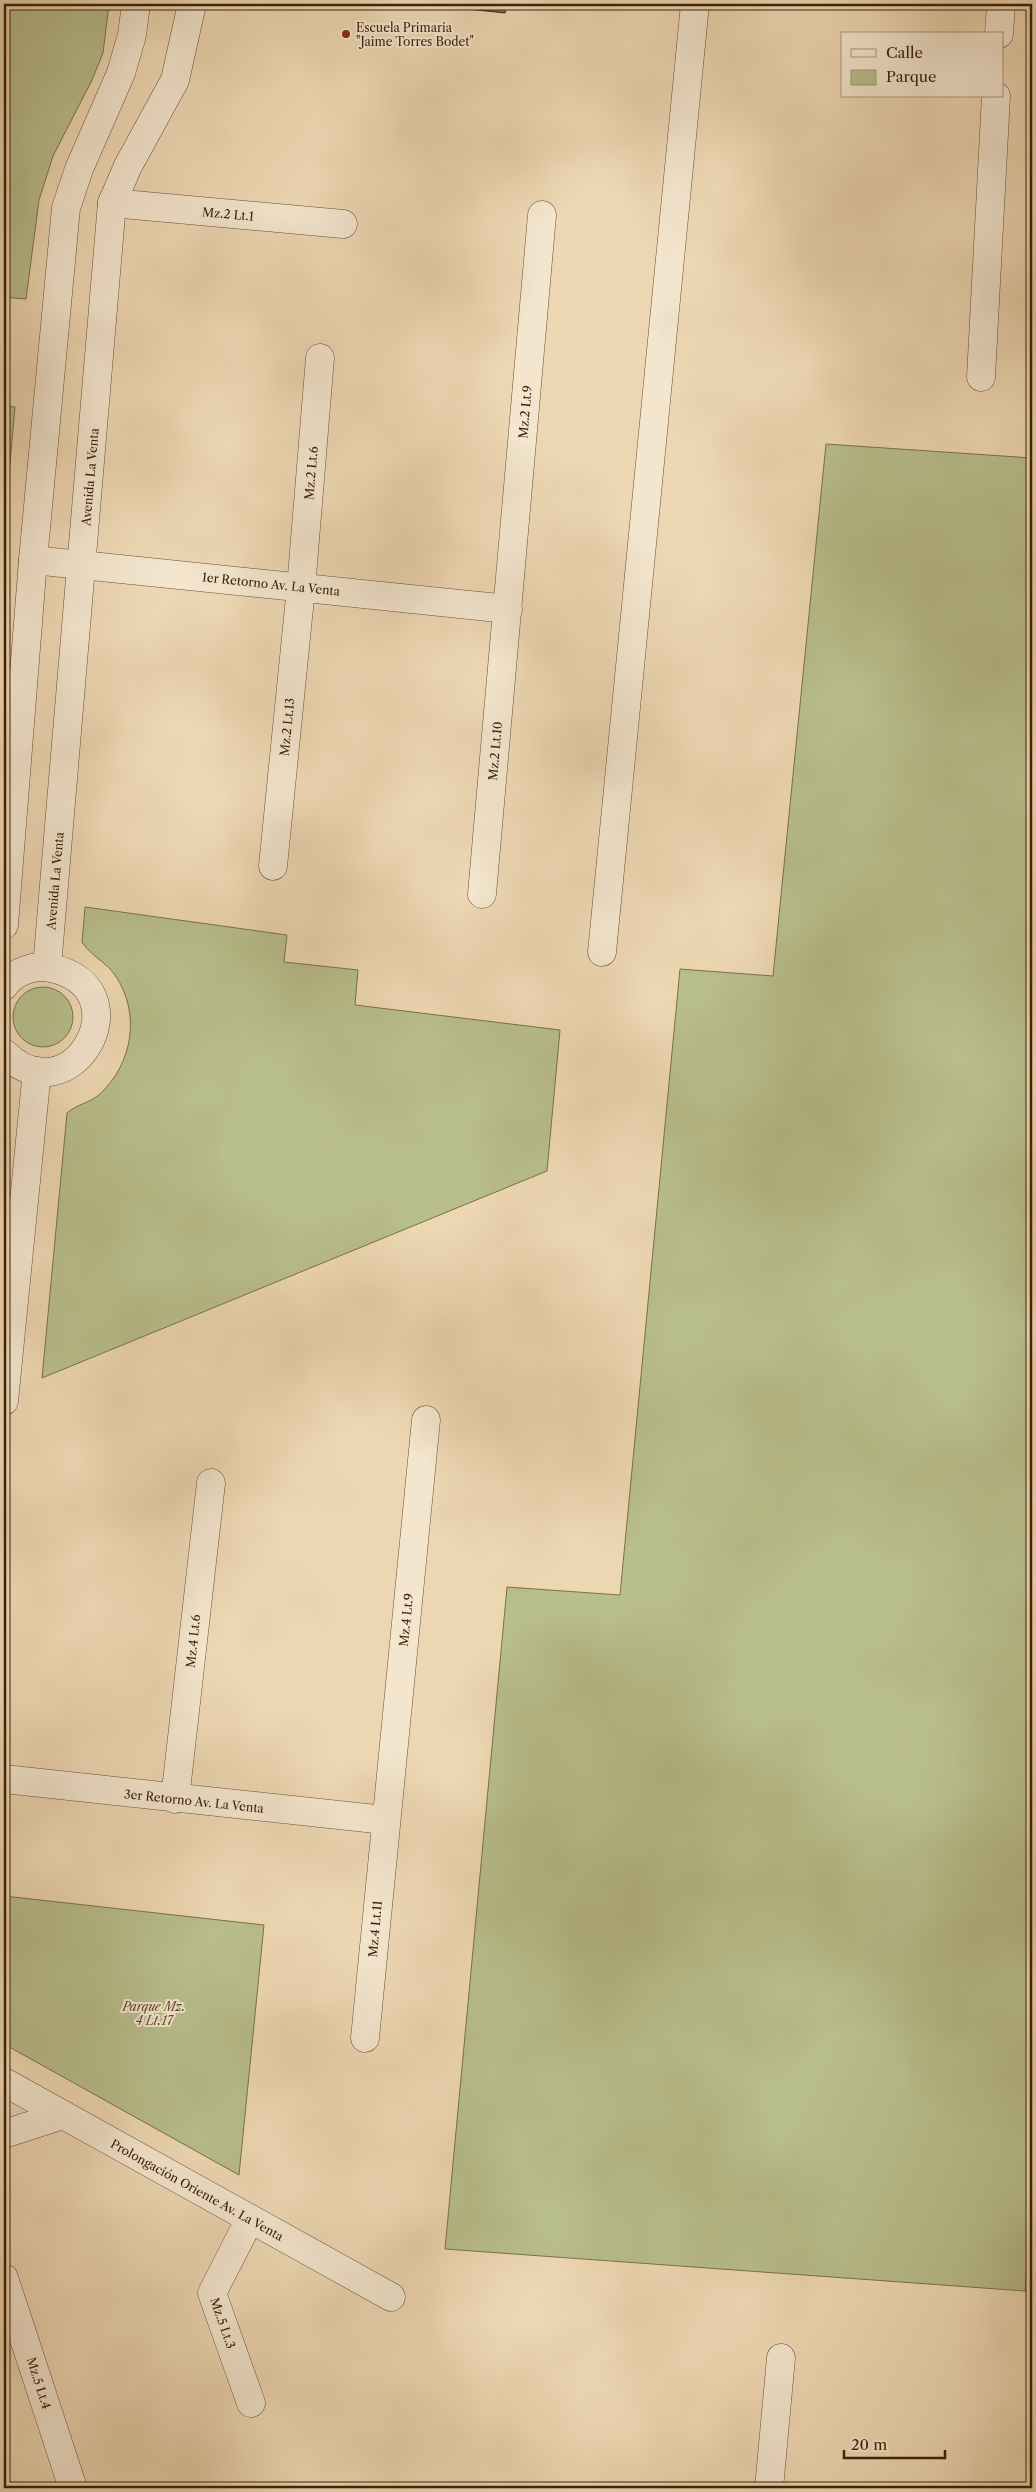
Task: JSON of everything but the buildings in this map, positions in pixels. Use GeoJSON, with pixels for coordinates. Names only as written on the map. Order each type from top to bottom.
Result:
{"type":"FeatureCollection","features":[{"type":"Feature","properties":{"kind":"street"},"geometry":{"type":"LineString","coordinates":[[4,925],[34,560],[66,208],[79,169],[121,74],[132,36],[136,4]]}},
{"type":"Feature","properties":{"kind":"street","name":"Avenida La Venta"},"geometry":{"type":"LineString","coordinates":[[47,967],[83,565],[112,203],[128,166],[175,80],[192,4]]}},
{"type":"Feature","properties":{"kind":"street"},"geometry":{"type":"LineString","coordinates":[[602,952],[695,4]]}},
{"type":"Feature","properties":{"kind":"street"},"geometry":{"type":"LineString","coordinates":[[999,32],[1000,4]]}},
{"type":"Feature","properties":{"kind":"street"},"geometry":{"type":"LineString","coordinates":[[981,377],[996,98]]}},
{"type":"Feature","properties":{"kind":"street","name":"Mz.2 Lt.1"},"geometry":{"type":"LineString","coordinates":[[112,203],[343,224]]}},
{"type":"Feature","properties":{"kind":"street","name":"Mz.2 Lt.9"},"geometry":{"type":"LineString","coordinates":[[508,609],[542,215]]}},
{"type":"Feature","properties":{"kind":"street","name":"Mz.2 Lt.6"},"geometry":{"type":"LineString","coordinates":[[301,588],[320,358]]}},
{"type":"Feature","properties":{"kind":"street","name":"1er Retorno Av. La Venta"},"geometry":{"type":"LineString","coordinates":[[34,560],[508,609]]}},
{"type":"Feature","properties":{"kind":"street","name":"Mz.2 Lt.13"},"geometry":{"type":"LineString","coordinates":[[273,866],[301,588]]}},
{"type":"Feature","properties":{"kind":"street","name":"Mz.2 Lt.10"},"geometry":{"type":"LineString","coordinates":[[482,894],[508,609]]}},
{"type":"Feature","properties":{"kind":"street"},"geometry":{"type":"LineString","coordinates":[[4,986],[19,973],[33,968],[47,967],[64,971],[78,979],[89,992],[95,1007],[96,1024],[92,1040],[76,1059],[55,1070],[37,1071],[23,1068],[4,1053]]}},
{"type":"Feature","properties":{"kind":"street"},"geometry":{"type":"LineString","coordinates":[[4,1401],[37,1071]]}},
{"type":"Feature","properties":{"kind":"street","name":"Mz.4 Lt.9"},"geometry":{"type":"LineString","coordinates":[[385,1820],[426,1420]]}},
{"type":"Feature","properties":{"kind":"street","name":"Mz.4 Lt.6"},"geometry":{"type":"LineString","coordinates":[[175,1799],[211,1483]]}},
{"type":"Feature","properties":{"kind":"street","name":"3er Retorno Av. La Venta"},"geometry":{"type":"LineString","coordinates":[[4,1779],[175,1799],[385,1820]]}},
{"type":"Feature","properties":{"kind":"street","name":"Mz.4 Lt.11"},"geometry":{"type":"LineString","coordinates":[[365,2038],[385,1820]]}},
{"type":"Feature","properties":{"kind":"street","name":"Prolongación Oriente Av. La Venta"},"geometry":{"type":"LineString","coordinates":[[4,2082],[391,2296]]}},
{"type":"Feature","properties":{"kind":"street"},"geometry":{"type":"LineString","coordinates":[[4,2134],[63,2115]]}},
{"type":"Feature","properties":{"kind":"street","name":"Mz.5 Lt.3"},"geometry":{"type":"LineString","coordinates":[[250,2219],[212,2292],[251,2403]]}},
{"type":"Feature","properties":{"kind":"street","name":"Mz.5 Lt.4"},"geometry":{"type":"LineString","coordinates":[[4,2278],[73,2488]]}},
{"type":"Feature","properties":{"kind":"street"},"geometry":{"type":"LineString","coordinates":[[769,2488],[781,2358]]}},
{"type":"Feature","properties":{"kind":"green space"},"geometry":{"type":"Polygon","coordinates":[[[4,4],[109,4],[103,53],[92,80],[53,156],[39,200],[26,299],[4,297],[4,4]]]}},
{"type":"Feature","properties":{"kind":"green space"},"geometry":{"type":"Polygon","coordinates":[[[4,406],[15,407],[4,529],[4,406]]]}},
{"type":"Feature","properties":{"kind":"green space"},"geometry":{"type":"Polygon","coordinates":[[[826,444],[1032,458],[1032,2187],[1025,2291],[445,2249],[507,1587],[620,1595],[680,969],[773,976],[826,444]]]}},
{"type":"Feature","properties":{"kind":"green space"},"geometry":{"type":"Polygon","coordinates":[[[85,907],[287,935],[284,962],[358,970],[355,1005],[560,1030],[547,1171],[42,1378],[67,1113],[75,1107],[92,1100],[111,1082],[120,1068],[130,1037],[128,1005],[123,990],[111,970],[89,951],[82,942],[85,907]]]}},
{"type":"Feature","properties":{"kind":"green space"},"geometry":{"type":"Polygon","coordinates":[[[37,987],[49,987],[60,992],[68,1000],[73,1011],[71,1029],[60,1042],[49,1047],[37,1047],[26,1042],[18,1034],[13,1023],[13,1011],[18,1000],[26,992],[37,987]]]}},
{"type":"Feature","properties":{"kind":"green space","name":"Parque Mz. 4 Lt.17"},"geometry":{"type":"Polygon","coordinates":[[[4,1896],[264,1925],[239,2175],[4,2044],[4,1896]]]}},
{"type":"Feature","properties":{"kind":"place","name":"Escuela Primaria \"Jaime Torres Bodet\""},"geometry":{"type":"Point","coordinates":[346,34]}}]}
